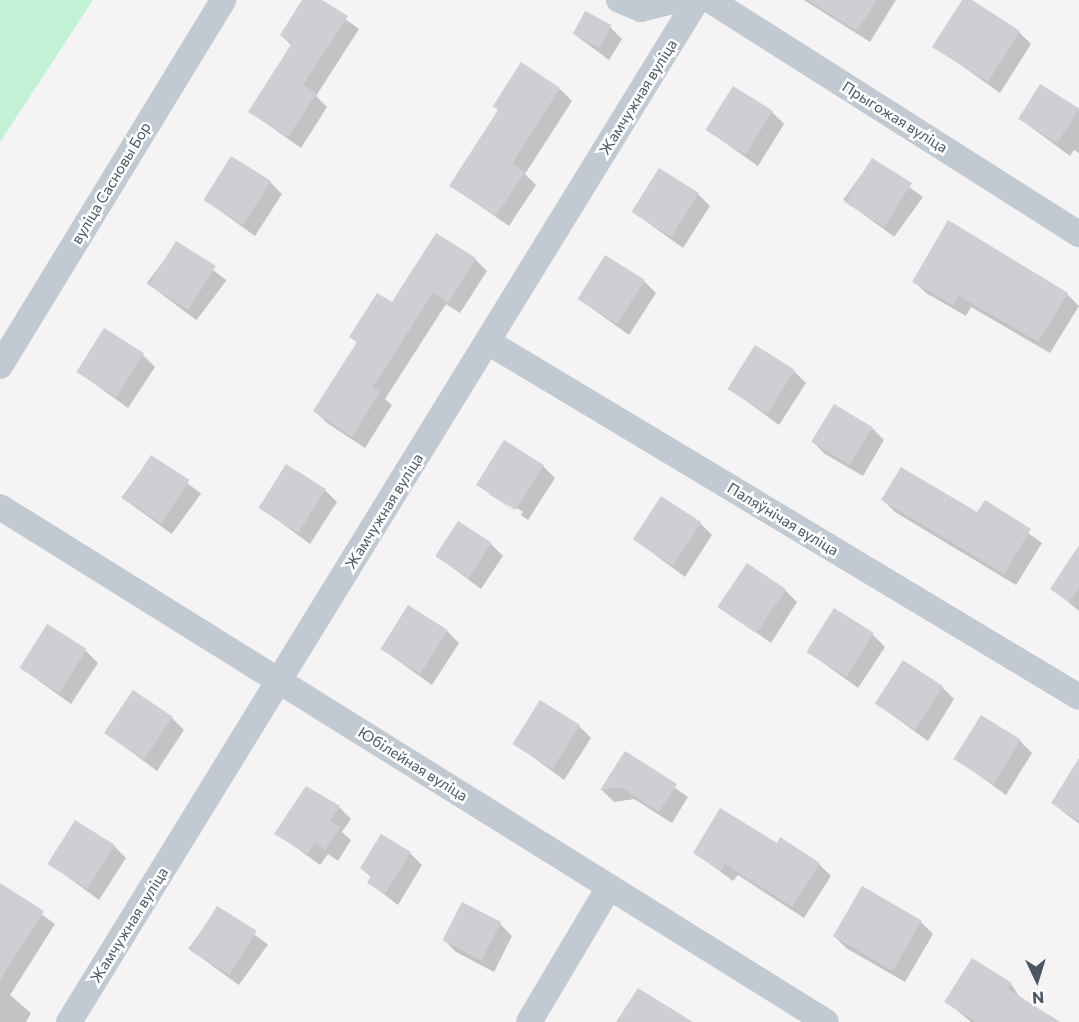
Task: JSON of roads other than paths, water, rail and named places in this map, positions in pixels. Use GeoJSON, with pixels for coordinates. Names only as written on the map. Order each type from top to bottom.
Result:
{"type":"FeatureCollection","features":[{"type":"Feature","properties":{"kind":"street","name":"вуліца Сасновы Бор"},"geometry":{"type":"LineString","coordinates":[[0,366],[223,0]]}},
{"type":"Feature","properties":{"kind":"street"},"geometry":{"type":"LineString","coordinates":[[619,0],[640,9],[678,0]]}},
{"type":"Feature","properties":{"kind":"street","name":"Жамчужная вуліца"},"geometry":{"type":"LineString","coordinates":[[69,1022],[697,0]]}},
{"type":"Feature","properties":{"kind":"street","name":"Прыгожая вуліца"},"geometry":{"type":"LineString","coordinates":[[710,0],[1079,234]]}},
{"type":"Feature","properties":{"kind":"street","name":"Паляўнічая вуліца"},"geometry":{"type":"LineString","coordinates":[[488,342],[1079,697]]}},
{"type":"Feature","properties":{"kind":"street","name":"Юбілейная вуліца"},"geometry":{"type":"LineString","coordinates":[[0,507],[826,1022]]}},
{"type":"Feature","properties":{"kind":"street"},"geometry":{"type":"LineString","coordinates":[[529,1022],[609,886]]}}]}
